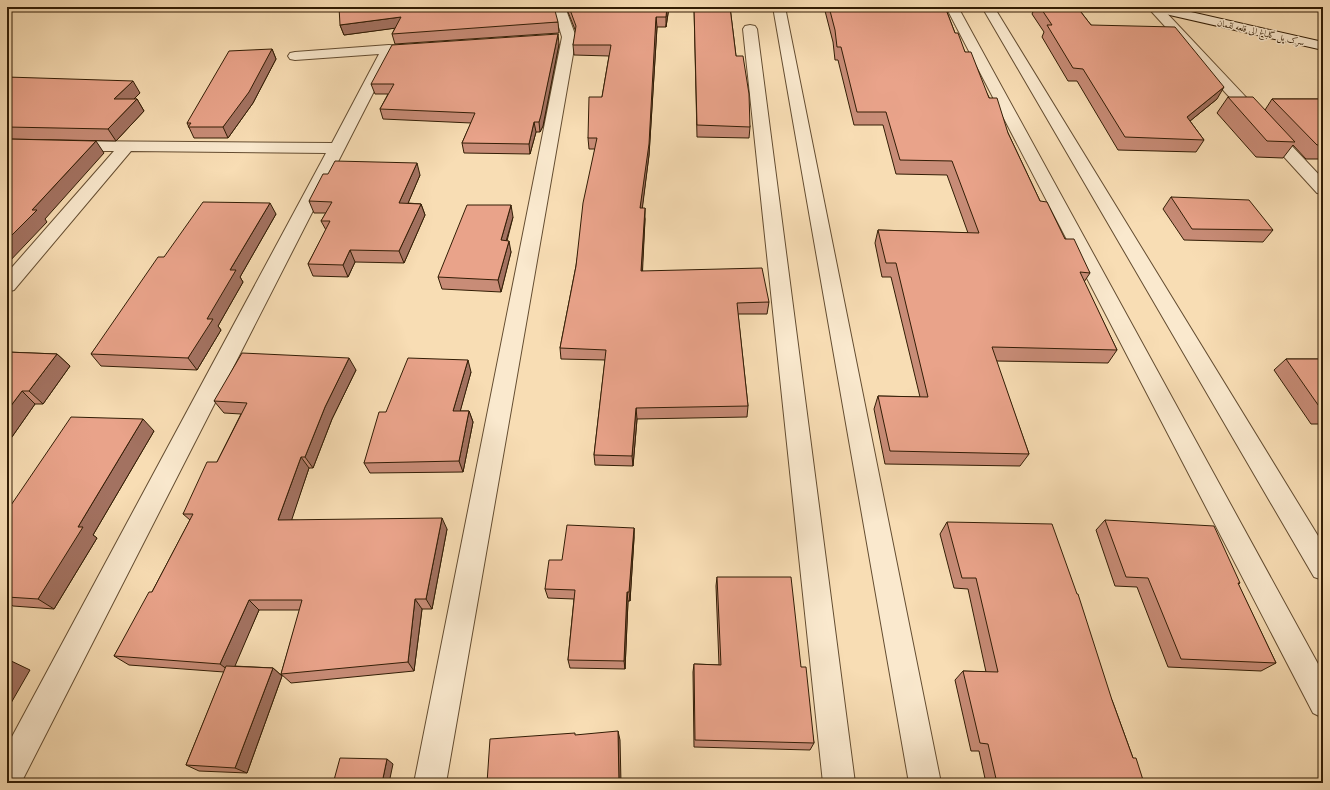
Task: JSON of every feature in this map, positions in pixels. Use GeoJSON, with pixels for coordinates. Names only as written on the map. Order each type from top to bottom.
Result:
{"type":"FeatureCollection","features":[{"type":"Feature","properties":{"kind":"street"},"geometry":{"type":"LineString","coordinates":[[430,783],[561,37],[559,7]]}},
{"type":"Feature","properties":{"kind":"street"},"geometry":{"type":"LineString","coordinates":[[778,7],[925,783]]}},
{"type":"Feature","properties":{"kind":"street"},"geometry":{"type":"LineString","coordinates":[[952,7],[1323,703]]}},
{"type":"Feature","properties":{"kind":"street"},"geometry":{"type":"LineString","coordinates":[[988,7],[1323,568]]}},
{"type":"Feature","properties":{"kind":"street"},"geometry":{"type":"LineString","coordinates":[[1154,7],[1323,188]]}},
{"type":"Feature","properties":{"kind":"street","name":"سرک پل گلباغ الی قلعه لقمان"},"geometry":{"type":"LineString","coordinates":[[1154,7],[1323,46]]}},
{"type":"Feature","properties":{"kind":"street"},"geometry":{"type":"LineString","coordinates":[[750,29],[839,783]]}},
{"type":"Feature","properties":{"kind":"street"},"geometry":{"type":"LineString","coordinates":[[295,56],[412,48]]}},
{"type":"Feature","properties":{"kind":"street"},"geometry":{"type":"LineString","coordinates":[[7,778],[389,50]]}},
{"type":"Feature","properties":{"kind":"street"},"geometry":{"type":"LineString","coordinates":[[54,146],[126,148],[337,148]]}},
{"type":"Feature","properties":{"kind":"street"},"geometry":{"type":"LineString","coordinates":[[7,285],[126,148]]}},
{"type":"Feature","properties":{"kind":"building"},"geometry":{"type":"Polygon","coordinates":[[[339,7],[554,7],[558,22],[392,34],[401,17],[340,25],[339,7]]]}},
{"type":"Feature","properties":{"kind":"building"},"geometry":{"type":"Polygon","coordinates":[[[569,7],[667,7],[666,17],[656,17],[649,144],[640,208],[645,208],[641,271],[762,268],[769,302],[737,303],[748,406],[636,408],[632,456],[594,455],[606,350],[560,348],[576,266],[583,203],[597,138],[588,138],[589,97],[602,97],[611,45],[573,45],[576,26],[569,7]]]}},
{"type":"Feature","properties":{"kind":"building"},"geometry":{"type":"Polygon","coordinates":[[[694,7],[730,7],[736,56],[743,56],[749,94],[750,127],[697,125],[694,7]]]}},
{"type":"Feature","properties":{"kind":"building"},"geometry":{"type":"Polygon","coordinates":[[[829,7],[945,7],[955,33],[958,33],[965,52],[971,52],[989,98],[997,98],[1008,133],[1040,201],[1047,202],[1065,239],[1074,239],[1090,273],[1080,272],[1117,350],[992,347],[1029,454],[890,451],[878,396],[928,397],[896,263],[886,263],[878,230],[979,233],[952,161],[900,160],[886,112],[857,112],[841,47],[837,47],[835,30],[829,7]]]}},
{"type":"Feature","properties":{"kind":"building"},"geometry":{"type":"Polygon","coordinates":[[[1040,7],[1077,7],[1091,25],[1175,27],[1224,87],[1187,117],[1204,140],[1125,137],[1083,69],[1073,68],[1047,25],[1052,25],[1040,7]]]}},
{"type":"Feature","properties":{"kind":"building"},"geometry":{"type":"Polygon","coordinates":[[[558,34],[541,115],[539,122],[534,122],[529,144],[462,143],[475,113],[380,109],[394,84],[371,84],[392,45],[558,34]]]}},
{"type":"Feature","properties":{"kind":"building"},"geometry":{"type":"Polygon","coordinates":[[[272,49],[249,92],[223,127],[188,127],[191,123],[187,123],[229,51],[272,49]]]}},
{"type":"Feature","properties":{"kind":"building"},"geometry":{"type":"Polygon","coordinates":[[[7,77],[133,81],[114,99],[137,99],[108,129],[7,127],[7,77]]]}},
{"type":"Feature","properties":{"kind":"building"},"geometry":{"type":"Polygon","coordinates":[[[1228,97],[1253,97],[1295,142],[1267,141],[1228,97]]]}},
{"type":"Feature","properties":{"kind":"building"},"geometry":{"type":"Polygon","coordinates":[[[1272,99],[1323,99],[1323,145],[1317,145],[1272,99]]]}},
{"type":"Feature","properties":{"kind":"building"},"geometry":{"type":"Polygon","coordinates":[[[7,139],[96,141],[32,210],[37,210],[7,240],[7,139]]]}},
{"type":"Feature","properties":{"kind":"building"},"geometry":{"type":"Polygon","coordinates":[[[335,161],[417,163],[399,203],[421,204],[399,251],[350,250],[343,265],[308,264],[330,221],[321,221],[332,202],[309,201],[323,174],[328,174],[335,161]]]}},
{"type":"Feature","properties":{"kind":"building"},"geometry":{"type":"Polygon","coordinates":[[[1171,197],[1249,200],[1273,230],[1192,229],[1171,197]]]}},
{"type":"Feature","properties":{"kind":"building"},"geometry":{"type":"Polygon","coordinates":[[[203,202],[270,203],[230,270],[236,270],[207,319],[213,319],[188,358],[91,354],[158,257],[164,257],[203,202]]]}},
{"type":"Feature","properties":{"kind":"building"},"geometry":{"type":"Polygon","coordinates":[[[467,205],[511,205],[501,240],[509,241],[498,280],[438,277],[467,205]]]}},
{"type":"Feature","properties":{"kind":"building"},"geometry":{"type":"Polygon","coordinates":[[[7,352],[57,354],[29,391],[22,391],[7,411],[7,352]]]}},
{"type":"Feature","properties":{"kind":"building"},"geometry":{"type":"Polygon","coordinates":[[[242,353],[349,358],[325,407],[305,457],[301,457],[278,520],[442,518],[426,599],[415,599],[408,662],[281,674],[302,600],[249,600],[220,664],[114,656],[149,592],[152,592],[193,514],[183,514],[207,462],[217,462],[247,403],[214,401],[242,353]]]}},
{"type":"Feature","properties":{"kind":"building"},"geometry":{"type":"Polygon","coordinates":[[[408,358],[468,360],[453,411],[469,411],[459,461],[364,463],[379,412],[386,412],[408,358]]]}},
{"type":"Feature","properties":{"kind":"building"},"geometry":{"type":"Polygon","coordinates":[[[1286,359],[1323,359],[1323,412],[1286,359]]]}},
{"type":"Feature","properties":{"kind":"building"},"geometry":{"type":"Polygon","coordinates":[[[71,417],[143,419],[78,527],[83,527],[38,599],[7,597],[7,511],[71,417]]]}},
{"type":"Feature","properties":{"kind":"building"},"geometry":{"type":"Polygon","coordinates":[[[1105,520],[1214,526],[1240,583],[1238,583],[1276,663],[1181,659],[1148,578],[1126,577],[1105,520]]]}},
{"type":"Feature","properties":{"kind":"building"},"geometry":{"type":"Polygon","coordinates":[[[947,522],[1052,524],[1078,594],[1112,700],[1133,758],[1136,758],[1144,783],[997,783],[988,744],[980,743],[963,671],[998,672],[976,578],[962,578],[947,522]]]}},
{"type":"Feature","properties":{"kind":"building"},"geometry":{"type":"Polygon","coordinates":[[[567,525],[634,528],[629,592],[627,592],[624,661],[568,660],[575,590],[545,589],[549,560],[562,560],[567,525]]]}},
{"type":"Feature","properties":{"kind":"building"},"geometry":{"type":"Polygon","coordinates":[[[717,577],[791,577],[801,667],[806,667],[814,743],[695,740],[694,664],[721,665],[717,577]]]}},
{"type":"Feature","properties":{"kind":"building"},"geometry":{"type":"Polygon","coordinates":[[[226,666],[273,668],[235,768],[186,765],[226,666]]]}},
{"type":"Feature","properties":{"kind":"building"},"geometry":{"type":"Polygon","coordinates":[[[618,731],[619,783],[487,783],[490,739],[575,733],[575,735],[618,731]]]}},
{"type":"Feature","properties":{"kind":"building"},"geometry":{"type":"Polygon","coordinates":[[[340,758],[387,759],[382,783],[234,783],[235,779],[334,780],[340,758]]]}}]}
